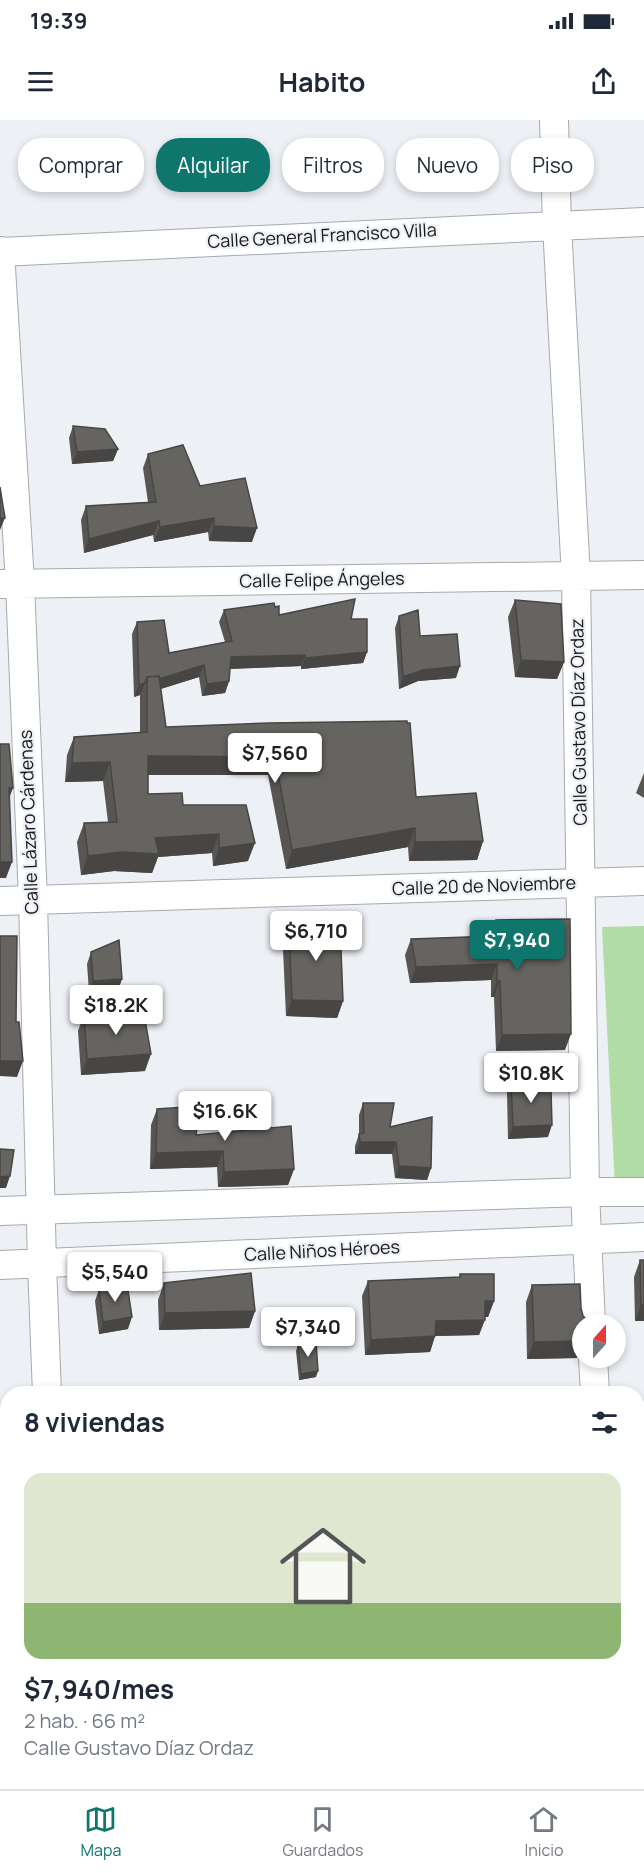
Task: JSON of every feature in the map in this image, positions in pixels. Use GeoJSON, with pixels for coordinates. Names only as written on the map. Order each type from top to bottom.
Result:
{"type":"FeatureCollection","features":[{"type":"Feature","properties":{"kind":"street","name":"Calle Gustavo Díaz Ordaz"},"geometry":{"type":"LineString","coordinates":[[554,120],[557,225],[576,577],[585,1192],[591,1314]]}},
{"type":"Feature","properties":{"kind":"street","name":"Calle General Francisco Villa"},"geometry":{"type":"LineString","coordinates":[[0,252],[644,222]]}},
{"type":"Feature","properties":{"kind":"street","name":"Calle Lázaro Cárdenas"},"geometry":{"type":"LineString","coordinates":[[0,252],[10,584],[33,900],[47,1386]]}},
{"type":"Feature","properties":{"kind":"street","name":"Calle Felipe Ángeles"},"geometry":{"type":"LineString","coordinates":[[10,584],[644,575]]}},
{"type":"Feature","properties":{"kind":"street","name":"Calle 20 de Noviembre"},"geometry":{"type":"LineString","coordinates":[[0,901],[644,881]]}},
{"type":"Feature","properties":{"kind":"street"},"geometry":{"type":"LineString","coordinates":[[0,1211],[644,1192]]}},
{"type":"Feature","properties":{"kind":"street","name":"Calle Niños Héroes"},"geometry":{"type":"LineString","coordinates":[[0,1265],[644,1237]]}},
{"type":"Feature","properties":{"kind":"street"},"geometry":{"type":"LineString","coordinates":[[594,1368],[595,1386]]}},
{"type":"Feature","properties":{"kind":"green space"},"geometry":{"type":"Polygon","coordinates":[[[644,926],[644,1187],[615,1188],[602,927],[644,926]]]}},
{"type":"Feature","properties":{"kind":"building"},"geometry":{"type":"Polygon","coordinates":[[[73,426],[105,429],[118,449],[77,452],[73,426]]]}},
{"type":"Feature","properties":{"kind":"building"},"geometry":{"type":"Polygon","coordinates":[[[183,445],[200,486],[245,478],[257,528],[214,526],[214,518],[160,527],[159,521],[89,539],[86,506],[156,502],[148,454],[183,445]]]}},
{"type":"Feature","properties":{"kind":"building"},"geometry":{"type":"Polygon","coordinates":[[[0,487],[5,518],[0,518],[0,487]]]}},
{"type":"Feature","properties":{"kind":"building"},"geometry":{"type":"Polygon","coordinates":[[[355,599],[351,619],[367,619],[367,652],[305,658],[305,655],[231,657],[229,681],[207,684],[204,665],[159,679],[159,676],[147,677],[145,683],[139,685],[137,622],[164,620],[169,653],[232,641],[224,610],[274,603],[275,607],[279,606],[279,615],[355,599]]]}},
{"type":"Feature","properties":{"kind":"building"},"geometry":{"type":"Polygon","coordinates":[[[515,600],[561,604],[564,662],[521,660],[515,600]]]}},
{"type":"Feature","properties":{"kind":"building"},"geometry":{"type":"Polygon","coordinates":[[[418,610],[420,636],[457,634],[460,666],[423,670],[403,677],[399,616],[418,610]]]}},
{"type":"Feature","properties":{"kind":"building"},"geometry":{"type":"Polygon","coordinates":[[[159,676],[166,727],[407,721],[410,723],[416,797],[476,793],[483,841],[415,842],[415,828],[292,850],[275,757],[148,756],[148,794],[182,793],[183,805],[246,805],[255,843],[219,848],[219,834],[155,838],[159,854],[121,852],[88,856],[84,823],[117,822],[110,762],[72,763],[74,737],[147,732],[147,677],[159,676]]]}},
{"type":"Feature","properties":{"kind":"building"},"geometry":{"type":"Polygon","coordinates":[[[0,744],[9,744],[13,788],[9,788],[12,862],[0,862],[0,744]]]}},
{"type":"Feature","properties":{"kind":"building"},"geometry":{"type":"Polygon","coordinates":[[[570,919],[571,1034],[502,1035],[497,964],[416,967],[411,939],[497,936],[496,920],[570,919]]]}},
{"type":"Feature","properties":{"kind":"building"},"geometry":{"type":"Polygon","coordinates":[[[297,921],[340,925],[343,1001],[292,1000],[289,932],[297,932],[297,921]]]}},
{"type":"Feature","properties":{"kind":"building"},"geometry":{"type":"Polygon","coordinates":[[[0,936],[17,936],[16,1022],[19,1022],[23,1061],[0,1061],[0,936]]]}},
{"type":"Feature","properties":{"kind":"building"},"geometry":{"type":"Polygon","coordinates":[[[119,940],[122,979],[93,981],[91,952],[119,940]]]}},
{"type":"Feature","properties":{"kind":"building"},"geometry":{"type":"Polygon","coordinates":[[[84,1014],[144,1014],[151,1054],[87,1059],[84,1014]]]}},
{"type":"Feature","properties":{"kind":"building"},"geometry":{"type":"Polygon","coordinates":[[[545,1080],[545,1090],[551,1090],[552,1125],[513,1127],[511,1082],[545,1080]]]}},
{"type":"Feature","properties":{"kind":"building"},"geometry":{"type":"Polygon","coordinates":[[[363,1103],[394,1103],[390,1127],[432,1117],[431,1168],[399,1166],[396,1142],[360,1142],[359,1134],[364,1133],[363,1103]]]}},
{"type":"Feature","properties":{"kind":"building"},"geometry":{"type":"Polygon","coordinates":[[[200,1106],[196,1135],[291,1126],[294,1169],[224,1172],[223,1151],[156,1153],[157,1109],[200,1106]]]}},
{"type":"Feature","properties":{"kind":"building"},"geometry":{"type":"Polygon","coordinates":[[[0,1149],[14,1150],[10,1176],[0,1177],[0,1149]]]}},
{"type":"Feature","properties":{"kind":"building"},"geometry":{"type":"Polygon","coordinates":[[[640,1260],[644,1260],[644,1305],[641,1305],[640,1260]]]}},
{"type":"Feature","properties":{"kind":"building"},"geometry":{"type":"Polygon","coordinates":[[[251,1273],[255,1311],[165,1313],[164,1283],[251,1273]]]}},
{"type":"Feature","properties":{"kind":"building"},"geometry":{"type":"Polygon","coordinates":[[[460,1274],[494,1274],[494,1301],[485,1301],[485,1320],[436,1321],[435,1336],[371,1340],[368,1281],[460,1277],[460,1274]]]}},
{"type":"Feature","properties":{"kind":"building"},"geometry":{"type":"Polygon","coordinates":[[[127,1284],[132,1317],[103,1322],[99,1289],[127,1284]]]}},
{"type":"Feature","properties":{"kind":"building"},"geometry":{"type":"Polygon","coordinates":[[[580,1284],[582,1314],[572,1314],[572,1341],[534,1342],[532,1285],[580,1284]]]}},
{"type":"Feature","properties":{"kind":"building"},"geometry":{"type":"Polygon","coordinates":[[[316,1342],[318,1371],[301,1374],[298,1345],[316,1342]]]}}]}
